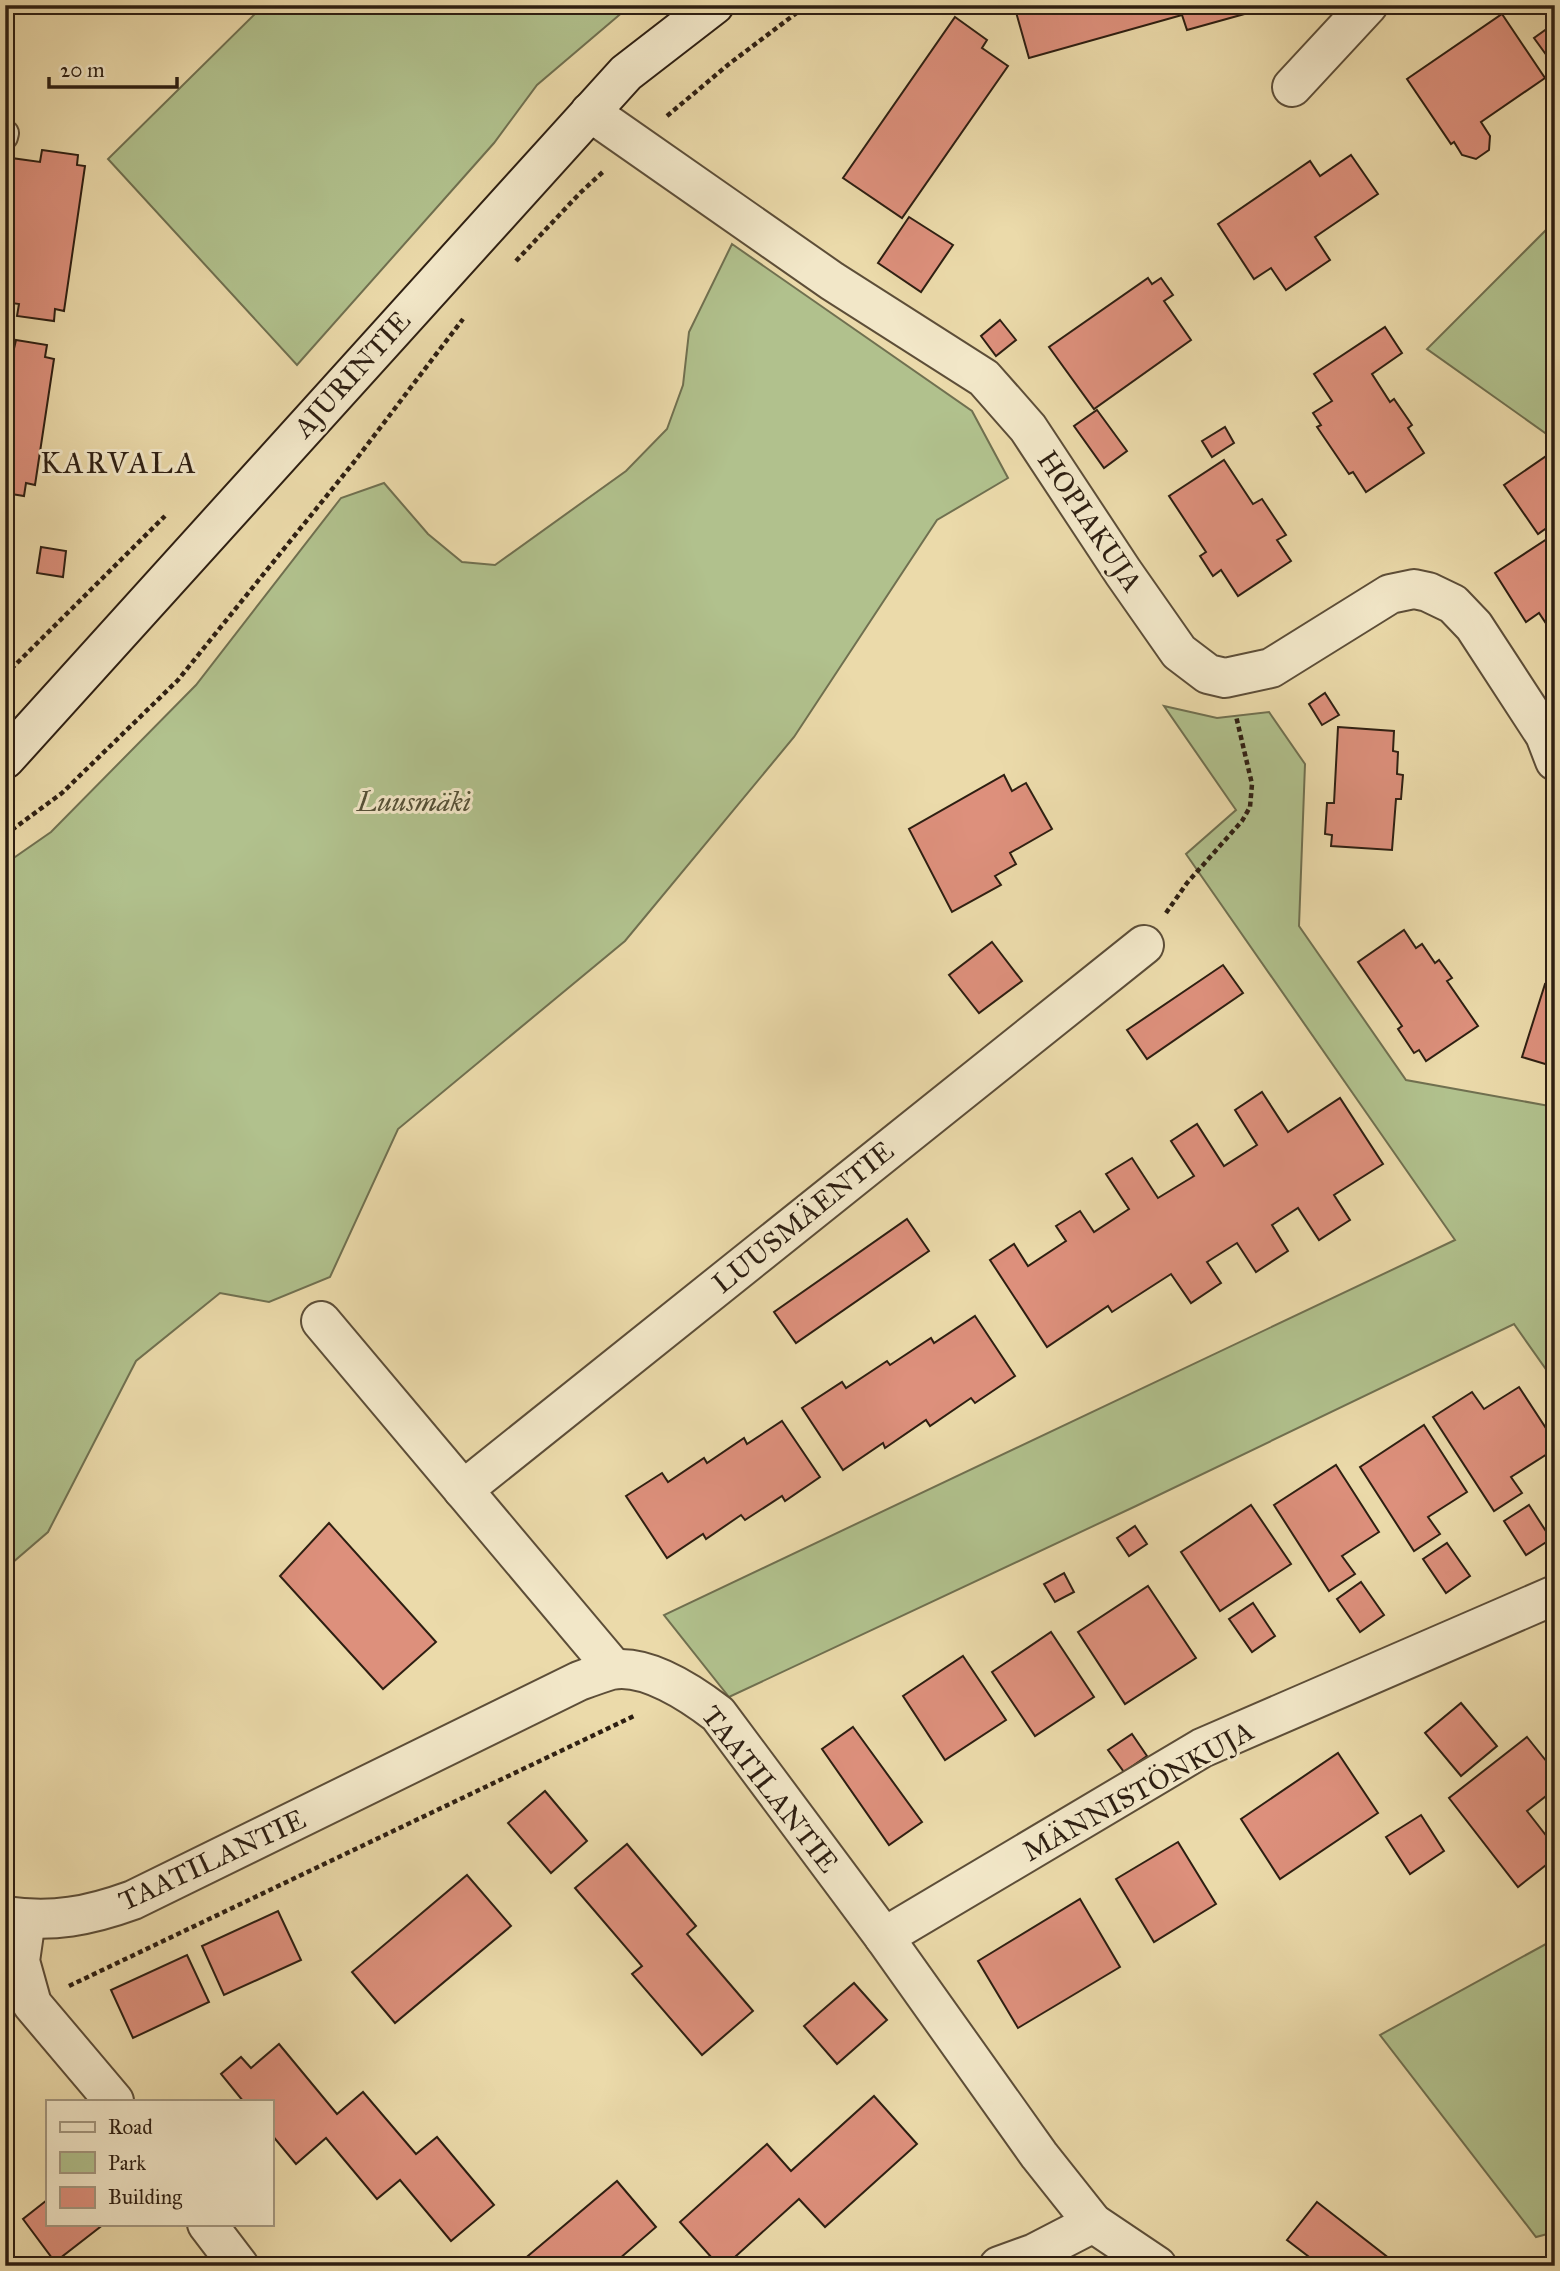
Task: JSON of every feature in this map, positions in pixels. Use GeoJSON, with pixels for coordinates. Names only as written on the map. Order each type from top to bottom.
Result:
{"type":"FeatureCollection","features":[{"type":"Feature","properties":{"kind":"street","name":"AJURINTIE"},"geometry":{"type":"LineString","coordinates":[[11,740],[626,73],[714,5]]}},
{"type":"Feature","properties":{"kind":"street"},"geometry":{"type":"LineString","coordinates":[[1292,87],[1368,5]]}},
{"type":"Feature","properties":{"kind":"street","name":"HOPIAKUJA"},"geometry":{"type":"LineString","coordinates":[[590,112],[832,281],[984,378],[1028,428],[1179,652],[1208,674],[1226,677]]}},
{"type":"Feature","properties":{"kind":"street"},"geometry":{"type":"LineString","coordinates":[[1226,677],[1271,668],[1390,594],[1414,589],[1429,592],[1453,604],[1474,626],[1545,735],[1555,761]]}},
{"type":"Feature","properties":{"kind":"street","name":"LUUSMÄENTIE"},"geometry":{"type":"LineString","coordinates":[[463,1490],[1144,944]]}},
{"type":"Feature","properties":{"kind":"street"},"geometry":{"type":"LineString","coordinates":[[321,1321],[614,1670]]}},
{"type":"Feature","properties":{"kind":"street","name":"MÄNNISTÖNKUJA"},"geometry":{"type":"LineString","coordinates":[[884,1937],[1202,1748],[1555,1595]]}},
{"type":"Feature","properties":{"kind":"street","name":"TAATILANTIE"},"geometry":{"type":"LineString","coordinates":[[16,1917],[62,1919],[97,1913],[133,1900],[579,1681],[614,1670],[649,1674],[687,1690],[718,1714],[884,1937],[1039,2155],[1093,2223],[1157,2266]]}},
{"type":"Feature","properties":{"kind":"street"},"geometry":{"type":"LineString","coordinates":[[16,1917],[20,1961],[32,2004],[113,2100]]}},
{"type":"Feature","properties":{"kind":"street"},"geometry":{"type":"LineString","coordinates":[[999,2266],[1035,2253],[1093,2223]]}},
{"type":"Feature","properties":{"kind":"street"},"geometry":{"type":"LineString","coordinates":[[209,2226],[240,2266]]}},
{"type":"Feature","properties":{"kind":"path"},"geometry":{"type":"LineString","coordinates":[[516,261],[580,193],[635,143],[729,64],[807,5]]}},
{"type":"Feature","properties":{"kind":"path"},"geometry":{"type":"LineString","coordinates":[[5,835],[62,793],[178,680],[354,462],[470,310]]}},
{"type":"Feature","properties":{"kind":"path"},"geometry":{"type":"LineString","coordinates":[[1144,944],[1188,883],[1242,821],[1250,807],[1252,784],[1226,677]]}},
{"type":"Feature","properties":{"kind":"path"},"geometry":{"type":"LineString","coordinates":[[32,2004],[687,1690]]}},
{"type":"Feature","properties":{"kind":"green space"},"geometry":{"type":"Polygon","coordinates":[[[264,5],[631,5],[537,85],[494,143],[297,365],[108,159],[264,5]]]}},
{"type":"Feature","properties":{"kind":"green space"},"geometry":{"type":"Polygon","coordinates":[[[1555,221],[1555,440],[1427,349],[1555,221]]]}},
{"type":"Feature","properties":{"kind":"green space","name":"Luusmäki"},"geometry":{"type":"Polygon","coordinates":[[[732,244],[972,411],[1008,478],[937,520],[794,737],[625,941],[398,1129],[330,1277],[269,1302],[220,1293],[136,1361],[48,1532],[5,1569],[5,864],[51,832],[196,685],[341,498],[384,483],[428,534],[462,562],[495,565],[626,471],[667,429],[683,385],[689,332],[732,244]]]}},
{"type":"Feature","properties":{"kind":"green space"},"geometry":{"type":"Polygon","coordinates":[[[1164,706],[1217,718],[1269,712],[1305,764],[1299,926],[1406,1080],[1555,1107],[1555,1382],[1514,1324],[1136,1506],[729,1697],[664,1615],[1455,1240],[1186,854],[1236,810],[1164,706]]]}},
{"type":"Feature","properties":{"kind":"green space"},"geometry":{"type":"Polygon","coordinates":[[[1555,1939],[1555,2232],[1536,2237],[1380,2035],[1555,1939]]]}},
{"type":"Feature","properties":{"kind":"building"},"geometry":{"type":"Polygon","coordinates":[[[1014,5],[1245,5],[1248,13],[1187,30],[1182,15],[1029,58],[1014,5]]]}},
{"type":"Feature","properties":{"kind":"building"},"geometry":{"type":"Polygon","coordinates":[[[1502,14],[1545,78],[1481,122],[1490,136],[1489,150],[1476,159],[1462,155],[1454,142],[1451,144],[1407,79],[1502,14]]]}},
{"type":"Feature","properties":{"kind":"building"},"geometry":{"type":"Polygon","coordinates":[[[955,17],[987,40],[982,48],[1008,66],[902,218],[843,178],[955,17]]]}},
{"type":"Feature","properties":{"kind":"building"},"geometry":{"type":"Polygon","coordinates":[[[1555,23],[1555,67],[1534,38],[1555,23]]]}},
{"type":"Feature","properties":{"kind":"building"},"geometry":{"type":"Polygon","coordinates":[[[42,150],[78,155],[77,165],[85,166],[64,311],[55,309],[54,321],[17,316],[19,304],[5,302],[5,197],[11,158],[40,162],[42,150]]]}},
{"type":"Feature","properties":{"kind":"building"},"geometry":{"type":"Polygon","coordinates":[[[1351,155],[1378,194],[1315,237],[1330,260],[1286,290],[1271,268],[1254,279],[1218,224],[1310,161],[1320,176],[1351,155]]]}},
{"type":"Feature","properties":{"kind":"building"},"geometry":{"type":"Polygon","coordinates":[[[909,217],[953,245],[921,292],[878,263],[909,217]]]}},
{"type":"Feature","properties":{"kind":"building"},"geometry":{"type":"Polygon","coordinates":[[[1148,278],[1152,284],[1161,278],[1173,295],[1164,301],[1191,340],[1094,409],[1049,347],[1148,278]]]}},
{"type":"Feature","properties":{"kind":"building"},"geometry":{"type":"Polygon","coordinates":[[[1000,320],[1016,340],[996,356],[981,336],[1000,320]]]}},
{"type":"Feature","properties":{"kind":"building"},"geometry":{"type":"Polygon","coordinates":[[[1385,327],[1402,353],[1372,374],[1390,402],[1394,399],[1412,425],[1408,428],[1424,453],[1366,492],[1353,472],[1349,474],[1317,427],[1321,425],[1313,413],[1332,401],[1314,374],[1385,327]]]}},
{"type":"Feature","properties":{"kind":"building"},"geometry":{"type":"Polygon","coordinates":[[[16,340],[47,345],[45,357],[54,359],[35,485],[26,483],[24,496],[5,493],[5,352],[13,353],[16,340]]]}},
{"type":"Feature","properties":{"kind":"building"},"geometry":{"type":"Polygon","coordinates":[[[1097,410],[1127,451],[1104,468],[1074,426],[1097,410]]]}},
{"type":"Feature","properties":{"kind":"building"},"geometry":{"type":"Polygon","coordinates":[[[1225,427],[1234,443],[1212,457],[1202,441],[1225,427]]]}},
{"type":"Feature","properties":{"kind":"building"},"geometry":{"type":"Polygon","coordinates":[[[1555,450],[1555,522],[1538,534],[1504,485],[1555,450]]]}},
{"type":"Feature","properties":{"kind":"building"},"geometry":{"type":"Polygon","coordinates":[[[1224,460],[1253,504],[1262,499],[1286,535],[1277,540],[1291,561],[1238,596],[1221,570],[1213,576],[1200,556],[1206,552],[1169,496],[1224,460]]]}},
{"type":"Feature","properties":{"kind":"building"},"geometry":{"type":"Polygon","coordinates":[[[1555,528],[1555,637],[1539,613],[1526,622],[1495,573],[1553,535],[1551,531],[1555,528]]]}},
{"type":"Feature","properties":{"kind":"building"},"geometry":{"type":"Polygon","coordinates":[[[41,547],[66,551],[63,577],[37,573],[41,547]]]}},
{"type":"Feature","properties":{"kind":"building"},"geometry":{"type":"Polygon","coordinates":[[[1325,693],[1339,715],[1322,725],[1309,704],[1325,693]]]}},
{"type":"Feature","properties":{"kind":"building"},"geometry":{"type":"Polygon","coordinates":[[[1338,727],[1394,731],[1393,751],[1398,752],[1397,774],[1403,775],[1401,799],[1396,799],[1392,850],[1331,846],[1332,835],[1325,834],[1327,803],[1334,803],[1338,727]]]}},
{"type":"Feature","properties":{"kind":"building"},"geometry":{"type":"Polygon","coordinates":[[[1004,775],[1012,791],[1026,783],[1052,829],[1010,853],[1016,864],[995,876],[1001,885],[952,912],[909,829],[1004,775]]]}},
{"type":"Feature","properties":{"kind":"building"},"geometry":{"type":"Polygon","coordinates":[[[1404,930],[1416,948],[1422,944],[1435,963],[1439,960],[1452,978],[1447,981],[1478,1026],[1426,1061],[1419,1050],[1414,1053],[1398,1029],[1402,1026],[1358,962],[1404,930]]]}},
{"type":"Feature","properties":{"kind":"building"},"geometry":{"type":"Polygon","coordinates":[[[992,942],[1022,981],[979,1013],[949,975],[992,942]]]}},
{"type":"Feature","properties":{"kind":"building"},"geometry":{"type":"Polygon","coordinates":[[[1223,965],[1243,993],[1147,1059],[1127,1030],[1223,965]]]}},
{"type":"Feature","properties":{"kind":"building"},"geometry":{"type":"Polygon","coordinates":[[[1545,984],[1555,987],[1555,1067],[1522,1057],[1545,984]]]}},
{"type":"Feature","properties":{"kind":"building"},"geometry":{"type":"Polygon","coordinates":[[[1262,1092],[1288,1132],[1340,1098],[1383,1164],[1334,1195],[1350,1220],[1319,1240],[1298,1208],[1272,1225],[1288,1251],[1256,1272],[1237,1243],[1207,1262],[1221,1283],[1191,1303],[1171,1274],[1112,1312],[1108,1306],[1047,1347],[990,1260],[1014,1244],[1028,1266],[1066,1241],[1056,1226],[1080,1211],[1094,1232],[1129,1209],[1106,1174],[1132,1158],[1158,1198],[1194,1176],[1171,1141],[1197,1124],[1224,1166],[1257,1145],[1235,1110],[1262,1092]]]}},
{"type":"Feature","properties":{"kind":"building"},"geometry":{"type":"Polygon","coordinates":[[[907,1219],[929,1251],[796,1343],[774,1312],[907,1219]]]}},
{"type":"Feature","properties":{"kind":"building"},"geometry":{"type":"Polygon","coordinates":[[[975,1316],[1015,1376],[975,1403],[971,1398],[930,1426],[926,1420],[885,1448],[883,1443],[843,1470],[802,1408],[842,1382],[846,1388],[887,1361],[890,1365],[931,1338],[934,1343],[975,1316]]]}},
{"type":"Feature","properties":{"kind":"building"},"geometry":{"type":"Polygon","coordinates":[[[1519,1387],[1555,1442],[1555,1449],[1511,1477],[1522,1493],[1494,1511],[1433,1417],[1472,1392],[1484,1409],[1519,1387]]]}},
{"type":"Feature","properties":{"kind":"building"},"geometry":{"type":"Polygon","coordinates":[[[782,1421],[820,1477],[785,1501],[782,1496],[745,1520],[741,1515],[706,1539],[703,1534],[667,1558],[626,1496],[662,1473],[668,1482],[704,1458],[707,1463],[744,1438],[747,1444],[782,1421]]]}},
{"type":"Feature","properties":{"kind":"building"},"geometry":{"type":"Polygon","coordinates":[[[1424,1425],[1467,1492],[1428,1517],[1440,1534],[1414,1551],[1360,1467],[1424,1425]]]}},
{"type":"Feature","properties":{"kind":"building"},"geometry":{"type":"Polygon","coordinates":[[[1336,1465],[1379,1532],[1342,1556],[1355,1574],[1329,1591],[1274,1505],[1336,1465]]]}},
{"type":"Feature","properties":{"kind":"building"},"geometry":{"type":"Polygon","coordinates":[[[1251,1505],[1291,1564],[1220,1611],[1181,1552],[1251,1505]]]}},
{"type":"Feature","properties":{"kind":"building"},"geometry":{"type":"Polygon","coordinates":[[[1529,1505],[1551,1539],[1526,1555],[1504,1521],[1529,1505]]]}},
{"type":"Feature","properties":{"kind":"building"},"geometry":{"type":"Polygon","coordinates":[[[329,1523],[436,1642],[383,1689],[280,1576],[329,1523]]]}},
{"type":"Feature","properties":{"kind":"building"},"geometry":{"type":"Polygon","coordinates":[[[1135,1526],[1147,1544],[1129,1556],[1117,1538],[1135,1526]]]}},
{"type":"Feature","properties":{"kind":"building"},"geometry":{"type":"Polygon","coordinates":[[[1447,1543],[1470,1576],[1446,1593],[1423,1559],[1447,1543]]]}},
{"type":"Feature","properties":{"kind":"building"},"geometry":{"type":"Polygon","coordinates":[[[1064,1573],[1074,1592],[1055,1602],[1044,1584],[1064,1573]]]}},
{"type":"Feature","properties":{"kind":"building"},"geometry":{"type":"Polygon","coordinates":[[[1361,1582],[1384,1615],[1360,1632],[1337,1599],[1361,1582]]]}},
{"type":"Feature","properties":{"kind":"building"},"geometry":{"type":"Polygon","coordinates":[[[1148,1586],[1196,1658],[1125,1704],[1078,1632],[1148,1586]]]}},
{"type":"Feature","properties":{"kind":"building"},"geometry":{"type":"Polygon","coordinates":[[[1253,1603],[1275,1636],[1252,1652],[1229,1619],[1253,1603]]]}},
{"type":"Feature","properties":{"kind":"building"},"geometry":{"type":"Polygon","coordinates":[[[1051,1632],[1094,1697],[1035,1736],[992,1672],[1051,1632]]]}},
{"type":"Feature","properties":{"kind":"building"},"geometry":{"type":"Polygon","coordinates":[[[963,1656],[1006,1720],[945,1760],[903,1696],[963,1656]]]}},
{"type":"Feature","properties":{"kind":"building"},"geometry":{"type":"Polygon","coordinates":[[[1461,1703],[1497,1746],[1461,1776],[1425,1733],[1461,1703]]]}},
{"type":"Feature","properties":{"kind":"building"},"geometry":{"type":"Polygon","coordinates":[[[853,1727],[922,1822],[889,1845],[822,1749],[853,1727]]]}},
{"type":"Feature","properties":{"kind":"building"},"geometry":{"type":"Polygon","coordinates":[[[1132,1734],[1147,1756],[1124,1772],[1108,1750],[1132,1734]]]}},
{"type":"Feature","properties":{"kind":"building"},"geometry":{"type":"Polygon","coordinates":[[[1527,1737],[1555,1772],[1555,1789],[1527,1811],[1555,1847],[1555,1858],[1518,1887],[1449,1798],[1527,1737]]]}},
{"type":"Feature","properties":{"kind":"building"},"geometry":{"type":"Polygon","coordinates":[[[1338,1753],[1378,1813],[1280,1879],[1241,1819],[1338,1753]]]}},
{"type":"Feature","properties":{"kind":"building"},"geometry":{"type":"Polygon","coordinates":[[[545,1791],[587,1841],[551,1873],[508,1823],[545,1791]]]}},
{"type":"Feature","properties":{"kind":"building"},"geometry":{"type":"Polygon","coordinates":[[[1421,1815],[1444,1851],[1410,1874],[1386,1837],[1421,1815]]]}},
{"type":"Feature","properties":{"kind":"building"},"geometry":{"type":"Polygon","coordinates":[[[1178,1842],[1216,1904],[1154,1942],[1116,1879],[1178,1842]]]}},
{"type":"Feature","properties":{"kind":"building"},"geometry":{"type":"Polygon","coordinates":[[[627,1844],[696,1926],[687,1934],[753,2011],[702,2055],[632,1974],[642,1966],[575,1888],[627,1844]]]}},
{"type":"Feature","properties":{"kind":"building"},"geometry":{"type":"Polygon","coordinates":[[[467,1875],[511,1926],[395,2023],[352,1972],[467,1875]]]}},
{"type":"Feature","properties":{"kind":"building"},"geometry":{"type":"Polygon","coordinates":[[[1080,1899],[1120,1967],[1018,2028],[978,1961],[1080,1899]]]}},
{"type":"Feature","properties":{"kind":"building"},"geometry":{"type":"Polygon","coordinates":[[[278,1911],[301,1960],[224,1995],[202,1946],[278,1911]]]}},
{"type":"Feature","properties":{"kind":"building"},"geometry":{"type":"Polygon","coordinates":[[[187,1955],[209,2002],[133,2038],[111,1990],[187,1955]]]}},
{"type":"Feature","properties":{"kind":"building"},"geometry":{"type":"Polygon","coordinates":[[[854,1983],[887,2020],[837,2064],[804,2026],[854,1983]]]}},
{"type":"Feature","properties":{"kind":"building"},"geometry":{"type":"Polygon","coordinates":[[[279,2044],[337,2114],[363,2092],[416,2154],[437,2137],[494,2205],[451,2241],[400,2180],[377,2199],[326,2138],[296,2164],[273,2136],[273,2100],[242,2100],[221,2074],[241,2057],[251,2068],[279,2044]]]}},
{"type":"Feature","properties":{"kind":"building"},"geometry":{"type":"Polygon","coordinates":[[[874,2096],[917,2144],[825,2227],[799,2199],[725,2266],[719,2266],[680,2222],[767,2144],[791,2171],[874,2096]]]}},
{"type":"Feature","properties":{"kind":"building"},"geometry":{"type":"Polygon","coordinates":[[[617,2181],[656,2227],[611,2266],[516,2266],[617,2181]]]}},
{"type":"Feature","properties":{"kind":"building"},"geometry":{"type":"Polygon","coordinates":[[[46,2201],[46,2226],[101,2226],[55,2262],[23,2219],[46,2201]]]}},
{"type":"Feature","properties":{"kind":"building"},"geometry":{"type":"Polygon","coordinates":[[[1317,2202],[1390,2259],[1384,2266],[1321,2266],[1287,2240],[1317,2202]]]}},
{"type":"Feature","properties":{"kind":"district","name":"KARVALA"},"geometry":{"type":"Point","coordinates":[119,463]}}]}
